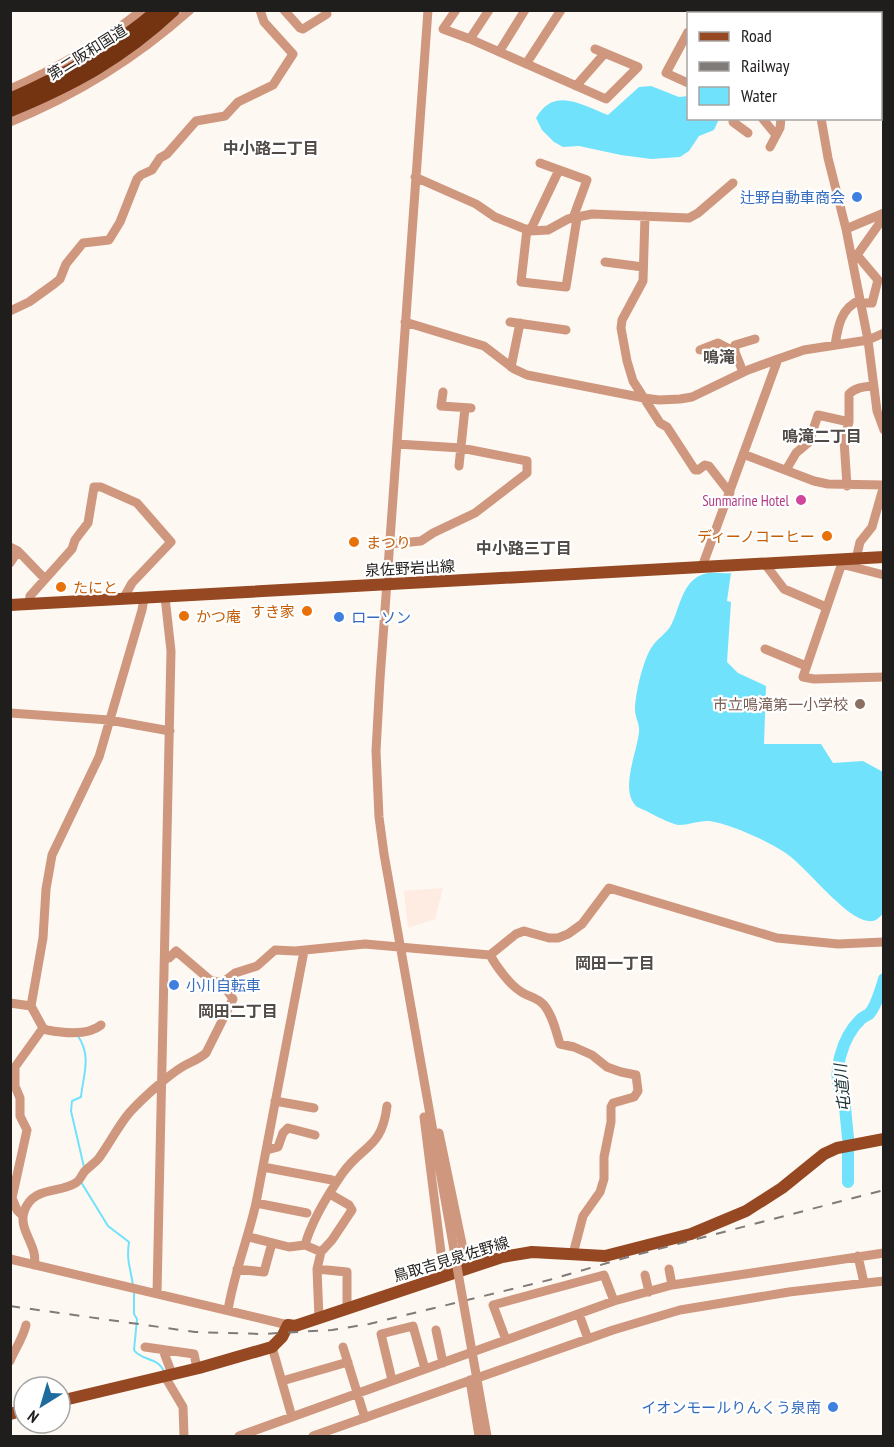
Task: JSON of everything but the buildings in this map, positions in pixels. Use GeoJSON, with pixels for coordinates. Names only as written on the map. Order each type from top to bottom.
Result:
{"type":"FeatureCollection","features":[{"type":"Feature","properties":{"kind":"highway","name":"第二阪和国道"},"geometry":{"type":"LineString","coordinates":[[10,100],[54,81],[96,58],[120,42],[159,10]]}},
{"type":"Feature","properties":{"kind":"highway","name":"第二阪和国道"},"geometry":{"type":"LineString","coordinates":[[10,110],[58,91],[100,67],[134,44],[173,10]]}},
{"type":"Feature","properties":{"kind":"main road","name":"泉佐野岩出線"},"geometry":{"type":"LineString","coordinates":[[10,605],[702,567],[842,562],[884,557]]}},
{"type":"Feature","properties":{"kind":"main road","name":"鳥取吉見泉佐野線"},"geometry":{"type":"LineString","coordinates":[[288,1325],[295,1326],[502,1257],[526,1253],[605,1256],[691,1234],[746,1211],[782,1188],[824,1154],[837,1148],[884,1139]]}},
{"type":"Feature","properties":{"kind":"main road"},"geometry":{"type":"LineString","coordinates":[[72,1398],[272,1347],[282,1337],[288,1325]]}},
{"type":"Feature","properties":{"kind":"street"},"geometry":{"type":"LineString","coordinates":[[10,89],[54,69],[83,52],[142,10]]}},
{"type":"Feature","properties":{"kind":"street"},"geometry":{"type":"LineString","coordinates":[[10,123],[67,97],[123,64],[190,10]]}},
{"type":"Feature","properties":{"kind":"street"},"geometry":{"type":"LineString","coordinates":[[10,311],[28,302],[60,279],[66,264],[83,243],[109,240],[120,222],[137,179],[152,170],[160,158],[167,154],[196,121],[225,116],[238,102],[273,85],[293,54],[264,22],[260,10]]}},
{"type":"Feature","properties":{"kind":"street"},"geometry":{"type":"LineString","coordinates":[[284,10],[303,29],[327,14]]}},
{"type":"Feature","properties":{"kind":"street"},"geometry":{"type":"LineString","coordinates":[[429,10],[377,731],[377,784],[384,854],[487,1437]]}},
{"type":"Feature","properties":{"kind":"street"},"geometry":{"type":"LineString","coordinates":[[456,10],[443,29],[606,99],[638,67],[594,49]]}},
{"type":"Feature","properties":{"kind":"street"},"geometry":{"type":"LineString","coordinates":[[470,39],[489,10]]}},
{"type":"Feature","properties":{"kind":"street"},"geometry":{"type":"LineString","coordinates":[[499,52],[525,10]]}},
{"type":"Feature","properties":{"kind":"street"},"geometry":{"type":"LineString","coordinates":[[526,64],[561,10]]}},
{"type":"Feature","properties":{"kind":"street"},"geometry":{"type":"LineString","coordinates":[[685,46],[666,73],[687,83]]}},
{"type":"Feature","properties":{"kind":"street"},"geometry":{"type":"LineString","coordinates":[[576,86],[605,53]]}},
{"type":"Feature","properties":{"kind":"street"},"geometry":{"type":"LineString","coordinates":[[733,120],[748,133]]}},
{"type":"Feature","properties":{"kind":"street"},"geometry":{"type":"LineString","coordinates":[[764,120],[776,135]]}},
{"type":"Feature","properties":{"kind":"street"},"geometry":{"type":"LineString","coordinates":[[770,147],[782,120]]}},
{"type":"Feature","properties":{"kind":"street"},"geometry":{"type":"LineString","coordinates":[[821,120],[828,158],[854,256],[877,411],[883,428]]}},
{"type":"Feature","properties":{"kind":"street"},"geometry":{"type":"LineString","coordinates":[[540,163],[587,180],[575,218],[566,287],[521,282],[529,230],[559,170]]}},
{"type":"Feature","properties":{"kind":"street"},"geometry":{"type":"LineString","coordinates":[[416,177],[476,204],[495,217],[529,230],[548,230],[560,223],[592,214],[688,218],[698,213],[733,183]]}},
{"type":"Feature","properties":{"kind":"street"},"geometry":{"type":"LineString","coordinates":[[846,229],[884,215]]}},
{"type":"Feature","properties":{"kind":"street"},"geometry":{"type":"LineString","coordinates":[[854,256],[884,215]]}},
{"type":"Feature","properties":{"kind":"street"},"geometry":{"type":"LineString","coordinates":[[645,216],[640,289],[622,320],[621,328],[633,381],[660,423],[667,427],[695,470],[705,465],[709,466],[730,493]]}},
{"type":"Feature","properties":{"kind":"street"},"geometry":{"type":"LineString","coordinates":[[835,345],[838,325],[846,309],[860,302],[872,303],[880,283],[877,277],[854,256]]}},
{"type":"Feature","properties":{"kind":"street"},"geometry":{"type":"LineString","coordinates":[[606,262],[643,267]]}},
{"type":"Feature","properties":{"kind":"street"},"geometry":{"type":"LineString","coordinates":[[405,322],[484,346],[511,367],[527,375],[659,400],[692,397],[743,372],[804,350],[868,340],[884,333]]}},
{"type":"Feature","properties":{"kind":"street"},"geometry":{"type":"LineString","coordinates":[[510,322],[566,330]]}},
{"type":"Feature","properties":{"kind":"street"},"geometry":{"type":"LineString","coordinates":[[511,367],[520,323]]}},
{"type":"Feature","properties":{"kind":"street"},"geometry":{"type":"LineString","coordinates":[[743,372],[735,352],[735,345],[755,339]]}},
{"type":"Feature","properties":{"kind":"street"},"geometry":{"type":"LineString","coordinates":[[700,350],[718,343],[735,352]]}},
{"type":"Feature","properties":{"kind":"street"},"geometry":{"type":"LineString","coordinates":[[702,567],[778,359]]}},
{"type":"Feature","properties":{"kind":"street"},"geometry":{"type":"LineString","coordinates":[[847,486],[844,440],[849,422],[849,394],[853,390],[884,380]]}},
{"type":"Feature","properties":{"kind":"street"},"geometry":{"type":"LineString","coordinates":[[443,392],[441,406],[468,408],[459,466]]}},
{"type":"Feature","properties":{"kind":"street"},"geometry":{"type":"LineString","coordinates":[[786,470],[796,453],[808,442],[818,415],[849,422]]}},
{"type":"Feature","properties":{"kind":"street"},"geometry":{"type":"LineString","coordinates":[[390,544],[421,541],[475,513],[527,473],[526,461],[461,448],[397,444]]}},
{"type":"Feature","properties":{"kind":"street"},"geometry":{"type":"LineString","coordinates":[[743,454],[814,481],[847,486],[884,485],[880,510],[870,532],[857,548],[856,559]]}},
{"type":"Feature","properties":{"kind":"street"},"geometry":{"type":"LineString","coordinates":[[29,604],[30,596],[72,549],[75,540],[88,523],[94,487],[101,487],[137,503],[171,542],[132,583],[123,599]]}},
{"type":"Feature","properties":{"kind":"street"},"geometry":{"type":"LineString","coordinates":[[10,563],[14,549],[45,579]]}},
{"type":"Feature","properties":{"kind":"street"},"geometry":{"type":"LineString","coordinates":[[884,574],[842,562],[803,677],[814,679],[884,677]]}},
{"type":"Feature","properties":{"kind":"street"},"geometry":{"type":"LineString","coordinates":[[765,564],[784,589],[826,607]]}},
{"type":"Feature","properties":{"kind":"street"},"geometry":{"type":"LineString","coordinates":[[158,1293],[171,651],[165,597]]}},
{"type":"Feature","properties":{"kind":"street"},"geometry":{"type":"LineString","coordinates":[[101,1025],[82,1032],[58,1032],[43,1028],[31,1006],[43,938],[52,855],[99,757],[144,598]]}},
{"type":"Feature","properties":{"kind":"street"},"geometry":{"type":"LineString","coordinates":[[765,649],[806,666]]}},
{"type":"Feature","properties":{"kind":"street"},"geometry":{"type":"LineString","coordinates":[[10,713],[109,720],[170,731]]}},
{"type":"Feature","properties":{"kind":"street"},"geometry":{"type":"LineString","coordinates":[[222,983],[235,973],[257,966],[275,950],[304,951],[365,944],[490,955],[516,934],[524,931],[549,938],[558,938],[568,934],[582,924],[609,888],[777,938],[838,944],[884,942]]}},
{"type":"Feature","properties":{"kind":"street"},"geometry":{"type":"LineString","coordinates":[[34,1265],[35,1257],[22,1215],[25,1208],[35,1197],[44,1192],[77,1182],[97,1160],[132,1111],[150,1092],[183,1066],[206,1053],[233,999],[222,983],[205,976],[176,951],[169,958],[165,958]]}},
{"type":"Feature","properties":{"kind":"street"},"geometry":{"type":"LineString","coordinates":[[228,1310],[237,1269],[249,1237],[304,951]]}},
{"type":"Feature","properties":{"kind":"street"},"geometry":{"type":"LineString","coordinates":[[490,955],[497,969],[520,992],[532,996],[544,1005],[561,1044],[592,1055],[607,1067],[636,1075],[638,1091],[634,1097],[613,1103],[611,1107],[611,1122],[604,1157],[604,1179],[600,1192],[583,1216],[573,1254]]}},
{"type":"Feature","properties":{"kind":"street"},"geometry":{"type":"LineString","coordinates":[[10,1003],[31,1006]]}},
{"type":"Feature","properties":{"kind":"street"},"geometry":{"type":"LineString","coordinates":[[22,1215],[12,1198],[27,1130],[20,1116],[20,1098],[13,1088],[15,1067],[43,1028]]}},
{"type":"Feature","properties":{"kind":"street"},"geometry":{"type":"LineString","coordinates":[[426,1097],[436,1116],[467,1268]]}},
{"type":"Feature","properties":{"kind":"street"},"geometry":{"type":"LineString","coordinates":[[426,1097],[424,1115],[444,1276]]}},
{"type":"Feature","properties":{"kind":"street"},"geometry":{"type":"LineString","coordinates":[[275,1101],[314,1108]]}},
{"type":"Feature","properties":{"kind":"street"},"geometry":{"type":"LineString","coordinates":[[305,1245],[309,1230],[343,1173],[376,1139],[383,1128],[387,1106]]}},
{"type":"Feature","properties":{"kind":"street"},"geometry":{"type":"LineString","coordinates":[[267,1150],[278,1147],[283,1133],[288,1128],[315,1135]]}},
{"type":"Feature","properties":{"kind":"street"},"geometry":{"type":"LineString","coordinates":[[263,1167],[332,1180]]}},
{"type":"Feature","properties":{"kind":"street"},"geometry":{"type":"LineString","coordinates":[[319,1318],[317,1269],[321,1252],[352,1210],[349,1205],[330,1194]]}},
{"type":"Feature","properties":{"kind":"street"},"geometry":{"type":"LineString","coordinates":[[256,1203],[307,1213]]}},
{"type":"Feature","properties":{"kind":"street"},"geometry":{"type":"LineString","coordinates":[[249,1237],[289,1247],[305,1245],[321,1252]]}},
{"type":"Feature","properties":{"kind":"street"},"geometry":{"type":"LineString","coordinates":[[237,1269],[264,1272],[272,1243]]}},
{"type":"Feature","properties":{"kind":"street"},"geometry":{"type":"LineString","coordinates":[[239,1437],[614,1301],[672,1286],[884,1253]]}},
{"type":"Feature","properties":{"kind":"street"},"geometry":{"type":"LineString","coordinates":[[858,1256],[864,1283]]}},
{"type":"Feature","properties":{"kind":"street"},"geometry":{"type":"LineString","coordinates":[[10,1259],[288,1325]]}},
{"type":"Feature","properties":{"kind":"street"},"geometry":{"type":"LineString","coordinates":[[317,1269],[347,1272],[347,1309]]}},
{"type":"Feature","properties":{"kind":"street"},"geometry":{"type":"LineString","coordinates":[[669,1269],[672,1286]]}},
{"type":"Feature","properties":{"kind":"street"},"geometry":{"type":"LineString","coordinates":[[506,1340],[493,1305],[604,1275],[614,1301]]}},
{"type":"Feature","properties":{"kind":"street"},"geometry":{"type":"LineString","coordinates":[[645,1275],[649,1292]]}},
{"type":"Feature","properties":{"kind":"street"},"geometry":{"type":"LineString","coordinates":[[313,1437],[588,1339],[680,1310],[789,1292],[884,1281]]}},
{"type":"Feature","properties":{"kind":"street"},"geometry":{"type":"LineString","coordinates":[[579,1314],[588,1339]]}},
{"type":"Feature","properties":{"kind":"street"},"geometry":{"type":"LineString","coordinates":[[10,1361],[24,1335],[26,1325]]}},
{"type":"Feature","properties":{"kind":"street"},"geometry":{"type":"LineString","coordinates":[[392,1380],[381,1335],[413,1326],[424,1369]]}},
{"type":"Feature","properties":{"kind":"street"},"geometry":{"type":"LineString","coordinates":[[436,1330],[443,1363]]}},
{"type":"Feature","properties":{"kind":"street"},"geometry":{"type":"LineString","coordinates":[[145,1347],[194,1353],[197,1368]]}},
{"type":"Feature","properties":{"kind":"street"},"geometry":{"type":"LineString","coordinates":[[272,1347],[292,1417]]}},
{"type":"Feature","properties":{"kind":"street"},"geometry":{"type":"LineString","coordinates":[[343,1347],[365,1418]]}},
{"type":"Feature","properties":{"kind":"street"},"geometry":{"type":"LineString","coordinates":[[163,1350],[168,1375],[183,1407],[184,1437]]}},
{"type":"Feature","properties":{"kind":"street"},"geometry":{"type":"LineString","coordinates":[[282,1381],[348,1362]]}},
{"type":"Feature","properties":{"kind":"street"},"geometry":{"type":"LineString","coordinates":[[470,1380],[479,1437]]}},
{"type":"Feature","properties":{"kind":"shaded area"},"geometry":{"type":"Polygon","coordinates":[[[443,888],[435,919],[408,928],[404,891],[443,888]]]}},
{"type":"Feature","properties":{"kind":"water"},"geometry":{"type":"Polygon","coordinates":[[[651,86],[679,97],[687,96],[687,120],[719,120],[714,130],[699,136],[689,151],[680,157],[651,159],[579,146],[563,147],[542,130],[536,118],[543,108],[560,100],[579,103],[608,115],[639,87],[651,86]]]}},
{"type":"Feature","properties":{"kind":"water"},"geometry":{"type":"Polygon","coordinates":[[[707,573],[731,573],[727,601],[731,602],[727,662],[738,673],[766,686],[764,744],[821,744],[833,763],[863,761],[883,772],[883,913],[875,920],[868,921],[849,912],[795,861],[780,849],[760,839],[715,822],[675,824],[637,807],[632,800],[629,791],[630,771],[639,729],[635,703],[638,685],[650,649],[670,627],[690,583],[707,573]]]}},
{"type":"Feature","properties":{"kind":"waterway","name":"屯道川"},"geometry":{"type":"LineString","coordinates":[[848,1138],[844,1097],[838,1078],[840,1056],[854,1026],[874,1007],[884,979]]}},
{"type":"Feature","properties":{"kind":"waterway"},"geometry":{"type":"LineString","coordinates":[[78,1036],[85,1051],[86,1066],[81,1097],[72,1101],[71,1111],[84,1167]]}},
{"type":"Feature","properties":{"kind":"waterway","name":"屯道川"},"geometry":{"type":"LineString","coordinates":[[848,1152],[848,1182]]}},
{"type":"Feature","properties":{"kind":"waterway"},"geometry":{"type":"LineString","coordinates":[[81,1182],[108,1226],[129,1242],[128,1260],[133,1286]]}},
{"type":"Feature","properties":{"kind":"waterway"},"geometry":{"type":"LineString","coordinates":[[134,1292],[134,1314],[137,1319],[134,1350],[141,1356],[154,1361],[162,1367],[164,1372]]}},
{"type":"Feature","properties":{"kind":"railway"},"geometry":{"type":"LineString","coordinates":[[10,1306],[195,1332],[262,1334],[332,1330],[369,1324],[549,1280],[884,1190]]}},
{"type":"Feature","properties":{"kind":"place","name":"辻野自動車商会"},"geometry":{"type":"Point","coordinates":[857,197]}},
{"type":"Feature","properties":{"kind":"place","name":"Sunmarine Hotel"},"geometry":{"type":"Point","coordinates":[801,500]}},
{"type":"Feature","properties":{"kind":"place","name":"ディーノコーヒー"},"geometry":{"type":"Point","coordinates":[827,536]}},
{"type":"Feature","properties":{"kind":"place","name":"まつり"},"geometry":{"type":"Point","coordinates":[354,542]}},
{"type":"Feature","properties":{"kind":"place","name":"たにと"},"geometry":{"type":"Point","coordinates":[61,587]}},
{"type":"Feature","properties":{"kind":"place","name":"すき家"},"geometry":{"type":"Point","coordinates":[307,611]}},
{"type":"Feature","properties":{"kind":"place","name":"かつ庵"},"geometry":{"type":"Point","coordinates":[184,616]}},
{"type":"Feature","properties":{"kind":"place","name":"ローソン"},"geometry":{"type":"Point","coordinates":[339,617]}},
{"type":"Feature","properties":{"kind":"place","name":"市立鳴滝第一小学校"},"geometry":{"type":"Point","coordinates":[860,704]}},
{"type":"Feature","properties":{"kind":"place","name":"小川自転車"},"geometry":{"type":"Point","coordinates":[174,985]}},
{"type":"Feature","properties":{"kind":"place","name":"イオンモールりんくう泉南"},"geometry":{"type":"Point","coordinates":[833,1407]}},
{"type":"Feature","properties":{"kind":"district","name":"中小路二丁目"},"geometry":{"type":"Point","coordinates":[271,148]}},
{"type":"Feature","properties":{"kind":"district","name":"鳴滝"},"geometry":{"type":"Point","coordinates":[719,357]}},
{"type":"Feature","properties":{"kind":"district","name":"鳴滝二丁目"},"geometry":{"type":"Point","coordinates":[822,436]}},
{"type":"Feature","properties":{"kind":"district","name":"中小路三丁目"},"geometry":{"type":"Point","coordinates":[524,548]}},
{"type":"Feature","properties":{"kind":"district","name":"岡田一丁目"},"geometry":{"type":"Point","coordinates":[615,963]}},
{"type":"Feature","properties":{"kind":"district","name":"岡田二丁目"},"geometry":{"type":"Point","coordinates":[238,1011]}}]}
